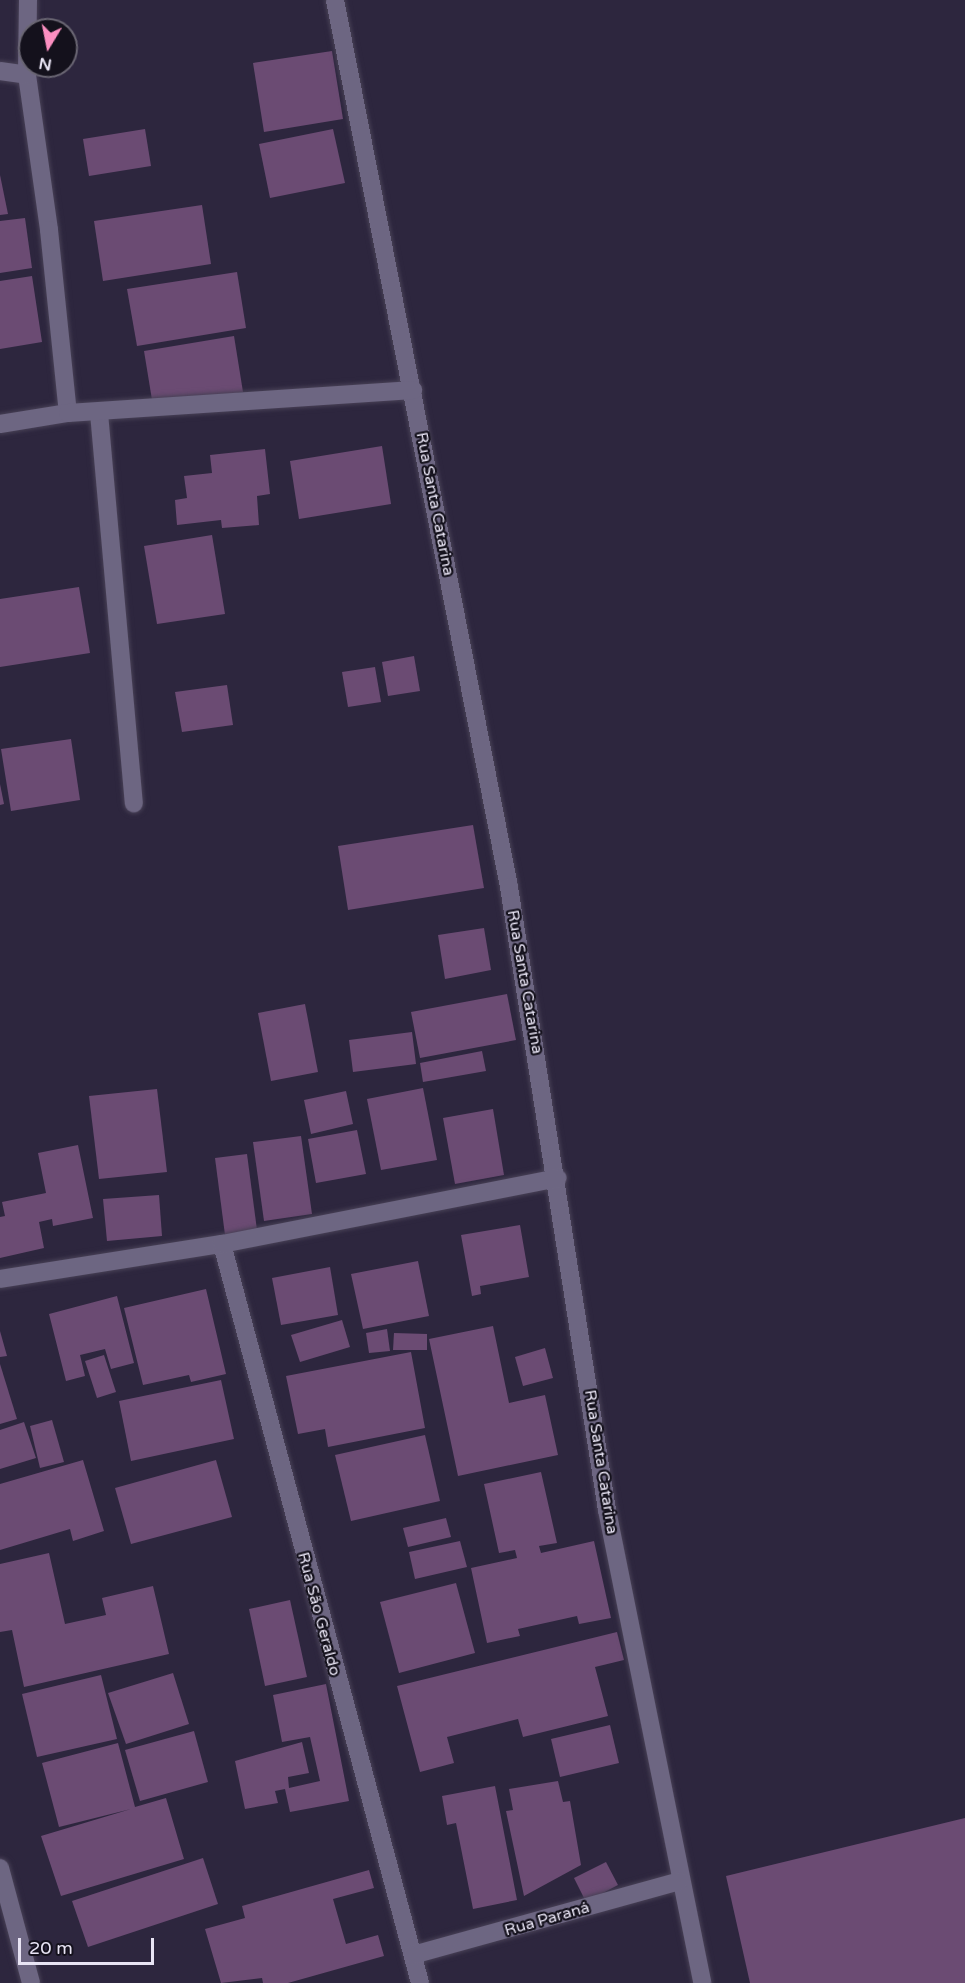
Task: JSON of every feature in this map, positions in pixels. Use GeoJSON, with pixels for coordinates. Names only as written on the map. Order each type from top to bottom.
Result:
{"type":"FeatureCollection","features":[{"type":"Feature","properties":{"kind":"street"},"geometry":{"type":"LineString","coordinates":[[28,0],[28,18]]}},
{"type":"Feature","properties":{"kind":"street","name":"Rua Santa Catarina"},"geometry":{"type":"LineString","coordinates":[[335,0],[509,887],[558,1178],[608,1510],[679,1881],[702,1983]]}},
{"type":"Feature","properties":{"kind":"street"},"geometry":{"type":"LineString","coordinates":[[0,71],[18,74]]}},
{"type":"Feature","properties":{"kind":"street"},"geometry":{"type":"LineString","coordinates":[[27,78],[50,230],[68,413]]}},
{"type":"Feature","properties":{"kind":"street"},"geometry":{"type":"LineString","coordinates":[[0,424],[68,413],[99,413],[413,390]]}},
{"type":"Feature","properties":{"kind":"street"},"geometry":{"type":"LineString","coordinates":[[99,413],[134,803]]}},
{"type":"Feature","properties":{"kind":"street"},"geometry":{"type":"LineString","coordinates":[[0,1279],[222,1244],[558,1178]]}},
{"type":"Feature","properties":{"kind":"street","name":"Rua São Geraldo"},"geometry":{"type":"LineString","coordinates":[[222,1244],[310,1582],[420,1983]]}},
{"type":"Feature","properties":{"kind":"street"},"geometry":{"type":"LineString","coordinates":[[0,1868],[6,1909],[31,1983]]}},
{"type":"Feature","properties":{"kind":"street","name":"Rua Paraná"},"geometry":{"type":"LineString","coordinates":[[413,1955],[679,1881]]}},
{"type":"Feature","properties":{"kind":"building"},"geometry":{"type":"Polygon","coordinates":[[[332,51],[343,119],[264,132],[253,63],[332,51]]]}},
{"type":"Feature","properties":{"kind":"building"},"geometry":{"type":"Polygon","coordinates":[[[145,129],[151,166],[89,176],[83,139],[145,129]]]}},
{"type":"Feature","properties":{"kind":"building"},"geometry":{"type":"Polygon","coordinates":[[[333,129],[345,183],[270,198],[259,144],[333,129]]]}},
{"type":"Feature","properties":{"kind":"building"},"geometry":{"type":"Polygon","coordinates":[[[0,175],[8,214],[0,215],[0,175]]]}},
{"type":"Feature","properties":{"kind":"building"},"geometry":{"type":"Polygon","coordinates":[[[202,205],[211,264],[103,281],[94,221],[202,205]]]}},
{"type":"Feature","properties":{"kind":"building"},"geometry":{"type":"Polygon","coordinates":[[[25,218],[32,268],[0,273],[0,221],[25,218]]]}},
{"type":"Feature","properties":{"kind":"building"},"geometry":{"type":"Polygon","coordinates":[[[237,272],[246,328],[137,346],[127,289],[237,272]]]}},
{"type":"Feature","properties":{"kind":"building"},"geometry":{"type":"Polygon","coordinates":[[[32,276],[42,342],[0,349],[0,281],[32,276]]]}},
{"type":"Feature","properties":{"kind":"building"},"geometry":{"type":"Polygon","coordinates":[[[234,336],[243,392],[153,406],[144,351],[234,336]]]}},
{"type":"Feature","properties":{"kind":"building"},"geometry":{"type":"Polygon","coordinates":[[[382,446],[391,504],[299,519],[290,461],[382,446]]]}},
{"type":"Feature","properties":{"kind":"building"},"geometry":{"type":"Polygon","coordinates":[[[265,449],[270,494],[257,496],[259,525],[222,528],[221,520],[177,525],[175,500],[187,498],[184,476],[212,473],[210,455],[265,449]]]}},
{"type":"Feature","properties":{"kind":"building"},"geometry":{"type":"Polygon","coordinates":[[[212,535],[225,614],[157,624],[144,546],[212,535]]]}},
{"type":"Feature","properties":{"kind":"building"},"geometry":{"type":"Polygon","coordinates":[[[79,587],[90,653],[0,667],[0,599],[79,587]]]}},
{"type":"Feature","properties":{"kind":"building"},"geometry":{"type":"Polygon","coordinates":[[[414,656],[420,691],[388,696],[382,662],[414,656]]]}},
{"type":"Feature","properties":{"kind":"building"},"geometry":{"type":"Polygon","coordinates":[[[375,667],[381,702],[348,707],[342,672],[375,667]]]}},
{"type":"Feature","properties":{"kind":"building"},"geometry":{"type":"Polygon","coordinates":[[[227,685],[233,725],[182,732],[175,692],[227,685]]]}},
{"type":"Feature","properties":{"kind":"building"},"geometry":{"type":"Polygon","coordinates":[[[71,739],[80,800],[11,811],[1,749],[71,739]]]}},
{"type":"Feature","properties":{"kind":"building"},"geometry":{"type":"Polygon","coordinates":[[[0,784],[4,804],[0,805],[0,784]]]}},
{"type":"Feature","properties":{"kind":"building"},"geometry":{"type":"Polygon","coordinates":[[[473,825],[484,888],[348,910],[338,846],[473,825]]]}},
{"type":"Feature","properties":{"kind":"building"},"geometry":{"type":"Polygon","coordinates":[[[484,928],[491,970],[445,979],[438,935],[484,928]]]}},
{"type":"Feature","properties":{"kind":"building"},"geometry":{"type":"Polygon","coordinates":[[[507,994],[516,1040],[420,1058],[411,1012],[507,994]]]}},
{"type":"Feature","properties":{"kind":"building"},"geometry":{"type":"Polygon","coordinates":[[[305,1004],[318,1072],[271,1081],[258,1013],[305,1004]]]}},
{"type":"Feature","properties":{"kind":"building"},"geometry":{"type":"Polygon","coordinates":[[[412,1032],[416,1064],[353,1072],[349,1040],[412,1032]]]}},
{"type":"Feature","properties":{"kind":"building"},"geometry":{"type":"Polygon","coordinates":[[[482,1051],[486,1071],[423,1082],[420,1063],[482,1051]]]}},
{"type":"Feature","properties":{"kind":"building"},"geometry":{"type":"Polygon","coordinates":[[[423,1088],[437,1160],[381,1170],[367,1099],[423,1088]]]}},
{"type":"Feature","properties":{"kind":"building"},"geometry":{"type":"Polygon","coordinates":[[[157,1089],[167,1172],[99,1179],[89,1096],[157,1089]]]}},
{"type":"Feature","properties":{"kind":"building"},"geometry":{"type":"Polygon","coordinates":[[[346,1091],[353,1124],[311,1134],[304,1100],[346,1091]]]}},
{"type":"Feature","properties":{"kind":"building"},"geometry":{"type":"Polygon","coordinates":[[[493,1109],[504,1175],[455,1184],[443,1118],[493,1109]]]}},
{"type":"Feature","properties":{"kind":"building"},"geometry":{"type":"Polygon","coordinates":[[[357,1130],[366,1174],[316,1183],[308,1139],[357,1130]]]}},
{"type":"Feature","properties":{"kind":"building"},"geometry":{"type":"Polygon","coordinates":[[[301,1136],[312,1214],[264,1221],[253,1142],[301,1136]]]}},
{"type":"Feature","properties":{"kind":"building"},"geometry":{"type":"Polygon","coordinates":[[[78,1145],[93,1218],[53,1226],[52,1219],[39,1222],[44,1248],[0,1258],[0,1217],[5,1216],[2,1202],[46,1193],[38,1153],[78,1145]]]}},
{"type":"Feature","properties":{"kind":"building"},"geometry":{"type":"Polygon","coordinates":[[[247,1154],[257,1230],[225,1235],[215,1158],[247,1154]]]}},
{"type":"Feature","properties":{"kind":"building"},"geometry":{"type":"Polygon","coordinates":[[[159,1195],[162,1236],[107,1241],[103,1199],[159,1195]]]}},
{"type":"Feature","properties":{"kind":"building"},"geometry":{"type":"Polygon","coordinates":[[[520,1225],[529,1277],[480,1286],[481,1294],[472,1296],[461,1235],[520,1225]]]}},
{"type":"Feature","properties":{"kind":"building"},"geometry":{"type":"Polygon","coordinates":[[[418,1261],[429,1316],[363,1329],[351,1274],[418,1261]]]}},
{"type":"Feature","properties":{"kind":"building"},"geometry":{"type":"Polygon","coordinates":[[[330,1267],[338,1315],[281,1325],[272,1278],[330,1267]]]}},
{"type":"Feature","properties":{"kind":"building"},"geometry":{"type":"Polygon","coordinates":[[[206,1289],[226,1374],[191,1382],[189,1375],[143,1385],[124,1308],[206,1289]]]}},
{"type":"Feature","properties":{"kind":"building"},"geometry":{"type":"Polygon","coordinates":[[[117,1296],[134,1363],[111,1369],[105,1349],[80,1355],[85,1376],[66,1381],[49,1314],[117,1296]]]}},
{"type":"Feature","properties":{"kind":"building"},"geometry":{"type":"Polygon","coordinates":[[[342,1320],[350,1347],[300,1362],[291,1335],[342,1320]]]}},
{"type":"Feature","properties":{"kind":"building"},"geometry":{"type":"Polygon","coordinates":[[[493,1326],[509,1403],[545,1395],[558,1455],[458,1476],[429,1339],[493,1326]]]}},
{"type":"Feature","properties":{"kind":"building"},"geometry":{"type":"Polygon","coordinates":[[[387,1329],[390,1351],[369,1353],[366,1333],[387,1329]]]}},
{"type":"Feature","properties":{"kind":"building"},"geometry":{"type":"Polygon","coordinates":[[[0,1331],[7,1356],[0,1357],[0,1331]]]}},
{"type":"Feature","properties":{"kind":"building"},"geometry":{"type":"Polygon","coordinates":[[[394,1333],[427,1334],[427,1350],[393,1350],[394,1333]]]}},
{"type":"Feature","properties":{"kind":"building"},"geometry":{"type":"Polygon","coordinates":[[[545,1348],[553,1378],[523,1386],[515,1357],[545,1348]]]}},
{"type":"Feature","properties":{"kind":"building"},"geometry":{"type":"Polygon","coordinates":[[[411,1352],[425,1428],[328,1447],[325,1429],[298,1434],[286,1376],[411,1352]]]}},
{"type":"Feature","properties":{"kind":"building"},"geometry":{"type":"Polygon","coordinates":[[[104,1355],[116,1392],[97,1398],[85,1361],[104,1355]]]}},
{"type":"Feature","properties":{"kind":"building"},"geometry":{"type":"Polygon","coordinates":[[[0,1364],[17,1419],[0,1424],[0,1364]]]}},
{"type":"Feature","properties":{"kind":"building"},"geometry":{"type":"Polygon","coordinates":[[[221,1380],[234,1439],[131,1461],[119,1401],[221,1380]]]}},
{"type":"Feature","properties":{"kind":"building"},"geometry":{"type":"Polygon","coordinates":[[[52,1420],[64,1462],[40,1468],[30,1426],[52,1420]]]}},
{"type":"Feature","properties":{"kind":"building"},"geometry":{"type":"Polygon","coordinates":[[[24,1422],[36,1458],[0,1469],[0,1430],[24,1422]]]}},
{"type":"Feature","properties":{"kind":"building"},"geometry":{"type":"Polygon","coordinates":[[[425,1435],[440,1501],[351,1521],[335,1455],[425,1435]]]}},
{"type":"Feature","properties":{"kind":"building"},"geometry":{"type":"Polygon","coordinates":[[[83,1460],[104,1531],[73,1541],[70,1529],[0,1550],[0,1484],[83,1460]]]}},
{"type":"Feature","properties":{"kind":"building"},"geometry":{"type":"Polygon","coordinates":[[[216,1460],[232,1517],[131,1544],[115,1488],[216,1460]]]}},
{"type":"Feature","properties":{"kind":"building"},"geometry":{"type":"Polygon","coordinates":[[[541,1472],[557,1543],[539,1546],[541,1553],[594,1541],[611,1618],[579,1624],[577,1616],[518,1629],[520,1636],[487,1643],[471,1568],[517,1558],[515,1550],[499,1553],[484,1484],[541,1472]]]}},
{"type":"Feature","properties":{"kind":"building"},"geometry":{"type":"Polygon","coordinates":[[[446,1518],[451,1537],[408,1547],[403,1528],[446,1518]]]}},
{"type":"Feature","properties":{"kind":"building"},"geometry":{"type":"Polygon","coordinates":[[[460,1541],[467,1567],[415,1579],[409,1552],[460,1541]]]}},
{"type":"Feature","properties":{"kind":"building"},"geometry":{"type":"Polygon","coordinates":[[[49,1553],[65,1624],[106,1615],[102,1598],[153,1586],[169,1654],[24,1687],[12,1630],[0,1632],[0,1564],[49,1553]]]}},
{"type":"Feature","properties":{"kind":"building"},"geometry":{"type":"Polygon","coordinates":[[[456,1583],[475,1653],[399,1673],[380,1602],[456,1583]]]}},
{"type":"Feature","properties":{"kind":"building"},"geometry":{"type":"Polygon","coordinates":[[[290,1600],[307,1677],[265,1686],[249,1609],[290,1600]]]}},
{"type":"Feature","properties":{"kind":"building"},"geometry":{"type":"Polygon","coordinates":[[[617,1632],[624,1660],[595,1667],[608,1716],[523,1737],[518,1719],[447,1737],[454,1763],[420,1772],[397,1686],[617,1632]]]}},
{"type":"Feature","properties":{"kind":"building"},"geometry":{"type":"Polygon","coordinates":[[[173,1673],[189,1724],[126,1744],[108,1693],[173,1673]]]}},
{"type":"Feature","properties":{"kind":"building"},"geometry":{"type":"Polygon","coordinates":[[[101,1675],[117,1739],[37,1757],[22,1694],[101,1675]]]}},
{"type":"Feature","properties":{"kind":"building"},"geometry":{"type":"Polygon","coordinates":[[[326,1684],[349,1801],[290,1812],[285,1789],[275,1791],[278,1803],[245,1809],[235,1761],[302,1742],[309,1773],[288,1777],[289,1788],[320,1781],[310,1737],[282,1742],[273,1695],[326,1684]]]}},
{"type":"Feature","properties":{"kind":"building"},"geometry":{"type":"Polygon","coordinates":[[[610,1725],[619,1763],[560,1777],[551,1739],[610,1725]]]}},
{"type":"Feature","properties":{"kind":"building"},"geometry":{"type":"Polygon","coordinates":[[[194,1731],[208,1782],[140,1801],[125,1750],[194,1731]]]}},
{"type":"Feature","properties":{"kind":"building"},"geometry":{"type":"Polygon","coordinates":[[[118,1743],[135,1807],[166,1798],[184,1859],[61,1896],[41,1836],[131,1809],[59,1827],[42,1763],[118,1743]]]}},
{"type":"Feature","properties":{"kind":"building"},"geometry":{"type":"Polygon","coordinates":[[[558,1781],[563,1802],[570,1801],[581,1865],[524,1896],[506,1811],[513,1810],[509,1789],[558,1781]]]}},
{"type":"Feature","properties":{"kind":"building"},"geometry":{"type":"Polygon","coordinates":[[[495,1786],[517,1900],[473,1909],[456,1823],[447,1825],[442,1796],[495,1786]]]}},
{"type":"Feature","properties":{"kind":"building"},"geometry":{"type":"Polygon","coordinates":[[[965,1818],[965,1983],[750,1983],[726,1876],[965,1818]]]}},
{"type":"Feature","properties":{"kind":"building"},"geometry":{"type":"Polygon","coordinates":[[[203,1858],[218,1904],[88,1947],[72,1901],[203,1858]]]}},
{"type":"Feature","properties":{"kind":"building"},"geometry":{"type":"Polygon","coordinates":[[[606,1862],[618,1885],[586,1902],[574,1878],[606,1862]]]}},
{"type":"Feature","properties":{"kind":"building"},"geometry":{"type":"Polygon","coordinates":[[[369,1870],[374,1888],[333,1899],[346,1944],[378,1935],[384,1956],[288,1983],[263,1983],[262,1978],[221,1983],[205,1929],[245,1918],[242,1906],[369,1870]]]}}]}
